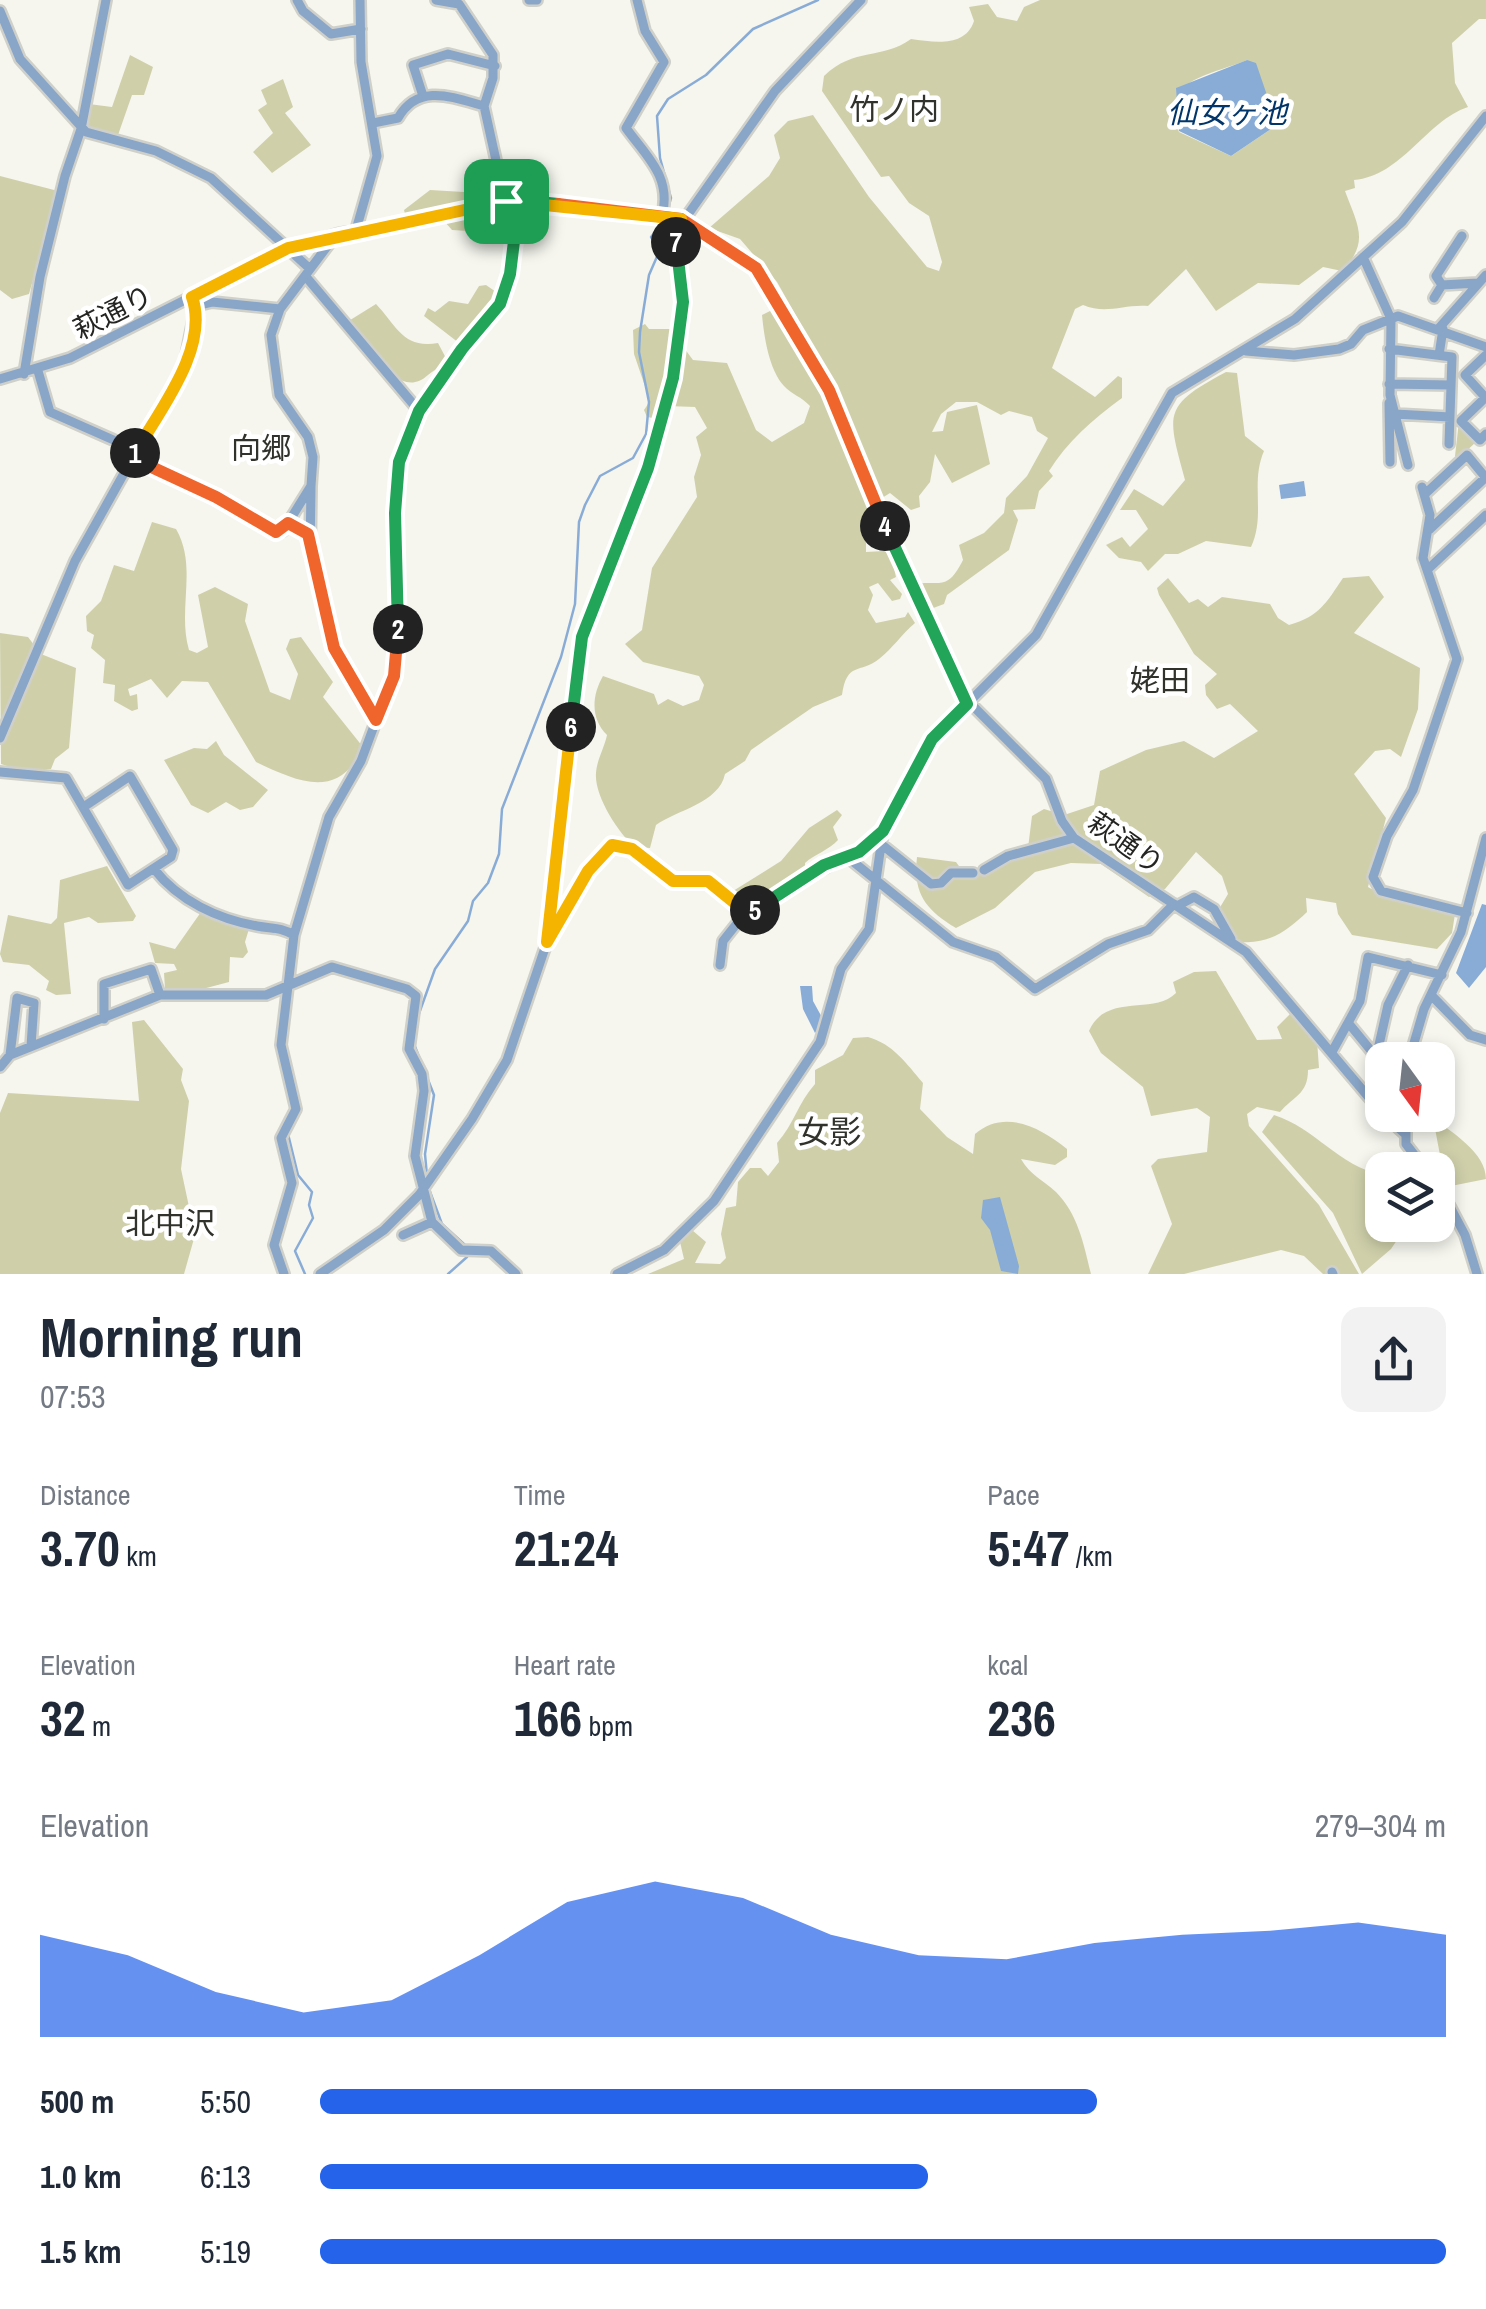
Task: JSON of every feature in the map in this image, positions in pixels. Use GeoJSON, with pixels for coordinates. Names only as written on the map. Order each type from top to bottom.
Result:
{"type":"FeatureCollection","features":[{"type":"Feature","properties":{"kind":"street"},"geometry":{"type":"LineString","coordinates":[[24,374],[40,278],[64,176],[82,129],[106,0]]}},
{"type":"Feature","properties":{"kind":"street"},"geometry":{"type":"LineString","coordinates":[[297,0],[303,12],[331,34],[361,29]]}},
{"type":"Feature","properties":{"kind":"street"},"geometry":{"type":"LineString","coordinates":[[356,230],[376,166],[373,123],[361,62],[360,0]]}},
{"type":"Feature","properties":{"kind":"street"},"geometry":{"type":"LineString","coordinates":[[436,0],[459,4],[488,44],[495,66],[484,106],[506,201]]}},
{"type":"Feature","properties":{"kind":"street"},"geometry":{"type":"LineString","coordinates":[[529,0],[537,0]]}},
{"type":"Feature","properties":{"kind":"street"},"geometry":{"type":"LineString","coordinates":[[637,0],[645,31],[664,62],[626,128],[662,180],[666,201],[662,216]]}},
{"type":"Feature","properties":{"kind":"street"},"geometry":{"type":"LineString","coordinates":[[547,942],[582,637],[648,468],[673,378],[683,302],[676,253],[681,219],[774,91],[860,0]]}},
{"type":"Feature","properties":{"kind":"street"},"geometry":{"type":"LineString","coordinates":[[0,11],[20,59],[82,129],[156,151],[211,178],[288,248],[419,411]]}},
{"type":"Feature","properties":{"kind":"street"},"geometry":{"type":"LineString","coordinates":[[423,96],[413,65],[448,54],[495,66]]}},
{"type":"Feature","properties":{"kind":"street"},"geometry":{"type":"LineString","coordinates":[[373,123],[398,118],[410,102],[423,96],[450,96],[484,106]]}},
{"type":"Feature","properties":{"kind":"street"},"geometry":{"type":"LineString","coordinates":[[617,1274],[664,1250],[714,1201],[820,1042],[842,969],[868,929],[883,831],[932,739],[1036,635],[1172,392],[1295,319],[1410,213],[1486,116]]}},
{"type":"Feature","properties":{"kind":"street"},"geometry":{"type":"LineString","coordinates":[[284,1274],[274,1246],[292,1183],[281,1138],[296,1108],[281,1045],[294,936],[329,817],[361,762],[394,676],[398,652],[395,513],[399,462],[419,411],[462,349],[500,304],[510,274],[519,200]]}},
{"type":"Feature","properties":{"kind":"street","name":"萩通り"},"geometry":{"type":"LineString","coordinates":[[0,380],[38,371],[193,301],[288,248],[337,234],[519,200],[681,219],[756,268],[775,295],[829,390],[967,704],[1046,779],[1062,821],[1074,838],[1234,942],[1282,991],[1365,1091]]}},
{"type":"Feature","properties":{"kind":"street"},"geometry":{"type":"LineString","coordinates":[[337,234],[280,309],[271,335],[274,378],[283,404],[311,444],[308,534],[334,648],[376,720]]}},
{"type":"Feature","properties":{"kind":"street"},"geometry":{"type":"LineString","coordinates":[[1442,284],[1436,276],[1462,236]]}},
{"type":"Feature","properties":{"kind":"street"},"geometry":{"type":"LineString","coordinates":[[1363,256],[1392,319],[1390,462]]}},
{"type":"Feature","properties":{"kind":"street"},"geometry":{"type":"LineString","coordinates":[[1442,284],[1482,279]]}},
{"type":"Feature","properties":{"kind":"street"},"geometry":{"type":"LineString","coordinates":[[1439,355],[1441,329],[1482,279]]}},
{"type":"Feature","properties":{"kind":"street"},"geometry":{"type":"LineString","coordinates":[[1434,298],[1442,284]]}},
{"type":"Feature","properties":{"kind":"street"},"geometry":{"type":"LineString","coordinates":[[0,738],[75,562],[184,366],[193,301],[280,309]]}},
{"type":"Feature","properties":{"kind":"street"},"geometry":{"type":"LineString","coordinates":[[1243,351],[1294,354],[1339,349],[1363,330],[1398,316],[1486,347]]}},
{"type":"Feature","properties":{"kind":"street"},"geometry":{"type":"LineString","coordinates":[[1389,349],[1452,357],[1449,444]]}},
{"type":"Feature","properties":{"kind":"street"},"geometry":{"type":"LineString","coordinates":[[1486,355],[1465,375],[1486,397],[1462,420],[1480,440],[1486,434]]}},
{"type":"Feature","properties":{"kind":"street"},"geometry":{"type":"LineString","coordinates":[[38,371],[50,412],[118,442],[129,462],[216,497],[276,532],[288,523],[311,486]]}},
{"type":"Feature","properties":{"kind":"street"},"geometry":{"type":"LineString","coordinates":[[1389,384],[1451,385]]}},
{"type":"Feature","properties":{"kind":"street"},"geometry":{"type":"LineString","coordinates":[[1390,395],[1408,465]]}},
{"type":"Feature","properties":{"kind":"street"},"geometry":{"type":"LineString","coordinates":[[1395,414],[1450,417]]}},
{"type":"Feature","properties":{"kind":"street"},"geometry":{"type":"LineString","coordinates":[[1429,530],[1486,478],[1466,455],[1424,490],[1429,530],[1423,558],[1457,659],[1413,790],[1388,836],[1373,877],[1381,890],[1467,913]]}},
{"type":"Feature","properties":{"kind":"street"},"geometry":{"type":"LineString","coordinates":[[1427,570],[1486,515]]}},
{"type":"Feature","properties":{"kind":"street"},"geometry":{"type":"LineString","coordinates":[[288,523],[308,534]]}},
{"type":"Feature","properties":{"kind":"street"},"geometry":{"type":"LineString","coordinates":[[0,772],[66,778],[128,885],[172,857],[173,850],[130,776],[84,806]]}},
{"type":"Feature","properties":{"kind":"street"},"geometry":{"type":"LineString","coordinates":[[720,964],[723,942],[746,912],[757,910],[774,894],[853,857],[883,831]]}},
{"type":"Feature","properties":{"kind":"street"},"geometry":{"type":"LineString","coordinates":[[881,844],[931,884],[941,883],[952,873],[979,871],[1008,856],[1074,838]]}},
{"type":"Feature","properties":{"kind":"street"},"geometry":{"type":"LineString","coordinates":[[1415,1042],[1431,994],[1467,913],[1486,838]]}},
{"type":"Feature","properties":{"kind":"street"},"geometry":{"type":"LineString","coordinates":[[320,1274],[392,1223],[422,1190],[497,1081],[547,942],[588,871],[612,845],[632,849],[673,881],[708,881],[746,912]]}},
{"type":"Feature","properties":{"kind":"street"},"geometry":{"type":"LineString","coordinates":[[853,857],[876,882],[953,942],[996,957],[1036,989],[1108,944],[1148,930],[1176,905],[1194,896],[1214,909],[1234,942]]}},
{"type":"Feature","properties":{"kind":"street"},"geometry":{"type":"LineString","coordinates":[[154,869],[171,890],[210,912],[254,926],[276,925],[294,936]]}},
{"type":"Feature","properties":{"kind":"street"},"geometry":{"type":"LineString","coordinates":[[1333,1050],[1350,1025],[1368,957],[1442,975]]}},
{"type":"Feature","properties":{"kind":"street"},"geometry":{"type":"LineString","coordinates":[[1382,1042],[1388,1005],[1408,965]]}},
{"type":"Feature","properties":{"kind":"street"},"geometry":{"type":"LineString","coordinates":[[0,1067],[10,1055],[160,995],[239,992],[255,996],[315,972],[348,968],[416,996],[408,1038],[424,1082],[415,1156],[432,1222],[461,1250],[491,1251],[516,1274]]}},
{"type":"Feature","properties":{"kind":"street"},"geometry":{"type":"LineString","coordinates":[[104,1018],[104,984],[150,969],[160,995]]}},
{"type":"Feature","properties":{"kind":"street"},"geometry":{"type":"LineString","coordinates":[[1431,994],[1470,1035],[1486,1040]]}},
{"type":"Feature","properties":{"kind":"street"},"geometry":{"type":"LineString","coordinates":[[10,1055],[17,998],[34,1002],[31,1046]]}},
{"type":"Feature","properties":{"kind":"street"},"geometry":{"type":"LineString","coordinates":[[1350,1025],[1365,1044]]}},
{"type":"Feature","properties":{"kind":"street"},"geometry":{"type":"LineString","coordinates":[[1406,1134],[1406,1144],[1412,1152]]}},
{"type":"Feature","properties":{"kind":"street"},"geometry":{"type":"LineString","coordinates":[[1455,1216],[1477,1274]]}},
{"type":"Feature","properties":{"kind":"street"},"geometry":{"type":"LineString","coordinates":[[402,1236],[432,1222]]}},
{"type":"Feature","properties":{"kind":"green space"},"geometry":{"type":"Polygon","coordinates":[[[1040,0],[1486,0],[1486,19],[1479,19],[1452,43],[1455,83],[1468,107],[1439,124],[1386,169],[1354,180],[1355,188],[1345,191],[1359,242],[1342,271],[1323,267],[1299,285],[1258,283],[1216,311],[1186,269],[1148,306],[1099,309],[1083,305],[1075,309],[1052,368],[1095,397],[1118,376],[1122,378],[1122,398],[1064,450],[1049,471],[1053,476],[1039,491],[1035,509],[1013,510],[1018,520],[1009,550],[947,595],[944,604],[928,610],[914,584],[942,582],[952,577],[963,560],[959,545],[984,533],[1004,513],[1006,498],[1027,476],[1048,438],[1037,431],[1032,417],[1009,411],[1001,415],[977,402],[956,402],[941,414],[932,432],[943,431],[947,412],[977,405],[990,464],[952,483],[935,454],[930,482],[919,496],[920,507],[911,510],[890,493],[882,498],[831,378],[777,282],[740,239],[709,228],[769,176],[780,158],[774,135],[788,121],[813,115],[869,197],[927,267],[939,271],[942,262],[929,216],[909,203],[889,176],[881,177],[822,91],[824,76],[846,61],[889,50],[911,39],[939,42],[964,36],[974,21],[969,7],[988,4],[997,17],[1017,21],[1024,7],[1040,0]],[[1247,60],[1191,82],[1175,101],[1179,132],[1231,156],[1271,129],[1247,60]]]}},
{"type":"Feature","properties":{"kind":"green space"},"geometry":{"type":"Polygon","coordinates":[[[130,55],[153,67],[144,95],[132,95],[118,135],[89,129],[89,104],[112,107],[130,55]]]}},
{"type":"Feature","properties":{"kind":"green space"},"geometry":{"type":"Polygon","coordinates":[[[283,79],[293,107],[285,113],[311,145],[272,173],[253,152],[273,133],[258,110],[267,104],[261,90],[283,79]]]}},
{"type":"Feature","properties":{"kind":"green space"},"geometry":{"type":"Polygon","coordinates":[[[0,176],[58,191],[29,294],[12,299],[0,290],[0,176]]]}},
{"type":"Feature","properties":{"kind":"green space"},"geometry":{"type":"Polygon","coordinates":[[[430,190],[481,193],[468,231],[452,230],[436,212],[405,214],[404,210],[430,190]]]}},
{"type":"Feature","properties":{"kind":"green space"},"geometry":{"type":"Polygon","coordinates":[[[486,285],[499,294],[498,303],[459,343],[424,316],[428,308],[435,312],[449,301],[468,304],[479,286],[486,285]]]}},
{"type":"Feature","properties":{"kind":"green space"},"geometry":{"type":"Polygon","coordinates":[[[376,304],[409,339],[416,343],[438,343],[447,360],[416,382],[394,375],[347,322],[376,304]]]}},
{"type":"Feature","properties":{"kind":"green space"},"geometry":{"type":"Polygon","coordinates":[[[776,308],[816,371],[875,512],[879,526],[866,537],[866,552],[884,551],[891,555],[896,577],[890,580],[902,594],[900,599],[892,601],[878,583],[869,587],[873,595],[868,610],[876,623],[905,617],[908,612],[915,623],[879,659],[851,673],[842,695],[813,707],[751,750],[745,761],[725,774],[706,799],[656,825],[650,848],[635,847],[615,823],[596,782],[607,735],[595,714],[595,699],[603,676],[654,694],[658,705],[668,699],[683,706],[699,700],[704,685],[699,676],[643,662],[625,644],[642,630],[652,568],[697,497],[694,477],[701,455],[696,437],[707,428],[695,407],[667,406],[653,418],[647,417],[644,410],[650,401],[634,354],[633,330],[645,324],[649,329],[670,329],[693,360],[727,363],[756,430],[772,442],[804,423],[810,406],[784,386],[771,362],[762,315],[776,308]]]}},
{"type":"Feature","properties":{"kind":"green space"},"geometry":{"type":"Polygon","coordinates":[[[1226,372],[1237,373],[1245,436],[1264,451],[1251,547],[1206,541],[1178,554],[1165,554],[1148,571],[1141,562],[1119,558],[1106,545],[1122,537],[1130,547],[1148,529],[1136,510],[1120,510],[1134,489],[1163,506],[1185,480],[1173,425],[1180,403],[1226,372]]]}},
{"type":"Feature","properties":{"kind":"green space"},"geometry":{"type":"Polygon","coordinates":[[[1459,421],[1477,441],[1458,459],[1455,456],[1459,421]]]}},
{"type":"Feature","properties":{"kind":"green space"},"geometry":{"type":"Polygon","coordinates":[[[152,522],[176,529],[182,543],[187,573],[185,619],[189,650],[197,653],[208,647],[198,595],[215,587],[248,604],[245,621],[270,692],[290,700],[298,674],[286,649],[290,639],[301,637],[333,682],[323,697],[363,747],[342,775],[330,781],[303,780],[256,762],[208,682],[182,681],[167,698],[151,679],[128,689],[130,696],[137,694],[138,709],[132,711],[114,701],[115,685],[103,683],[105,660],[91,648],[94,635],[87,631],[86,616],[101,601],[114,565],[134,571],[152,522]]]}},
{"type":"Feature","properties":{"kind":"green space"},"geometry":{"type":"Polygon","coordinates":[[[1369,576],[1384,597],[1354,633],[1420,668],[1418,709],[1401,757],[1390,749],[1375,751],[1354,774],[1386,818],[1368,887],[1399,900],[1455,914],[1452,933],[1437,949],[1352,935],[1338,914],[1336,903],[1306,898],[1307,912],[1285,930],[1261,941],[1242,942],[1229,932],[1219,909],[1228,894],[1222,876],[1196,852],[1165,889],[1149,897],[1101,864],[1071,863],[1035,872],[995,908],[956,928],[923,899],[917,880],[917,857],[956,862],[967,877],[1027,856],[1032,816],[1044,809],[1064,815],[1094,805],[1100,771],[1146,750],[1184,741],[1214,758],[1258,731],[1230,704],[1217,709],[1206,695],[1205,685],[1217,674],[1194,654],[1159,595],[1157,588],[1168,578],[1189,603],[1198,599],[1208,607],[1222,597],[1270,604],[1278,618],[1289,625],[1315,613],[1343,578],[1369,576]]]}},
{"type":"Feature","properties":{"kind":"green space"},"geometry":{"type":"Polygon","coordinates":[[[0,633],[28,637],[41,654],[76,668],[69,748],[55,759],[51,769],[22,771],[1,764],[0,633]]]}},
{"type":"Feature","properties":{"kind":"green space"},"geometry":{"type":"Polygon","coordinates":[[[216,741],[224,755],[268,790],[253,807],[240,810],[226,802],[208,813],[191,805],[164,760],[194,748],[207,749],[216,741]]]}},
{"type":"Feature","properties":{"kind":"green space"},"geometry":{"type":"Polygon","coordinates":[[[837,810],[842,815],[833,827],[838,840],[805,863],[805,871],[756,907],[740,902],[733,891],[781,861],[809,828],[837,810]]]}},
{"type":"Feature","properties":{"kind":"green space"},"geometry":{"type":"Polygon","coordinates":[[[107,866],[136,916],[133,921],[98,923],[89,917],[64,923],[71,994],[56,995],[46,990],[49,981],[29,965],[3,962],[0,954],[8,915],[51,924],[57,918],[60,880],[107,866]]]}},
{"type":"Feature","properties":{"kind":"green space"},"geometry":{"type":"Polygon","coordinates":[[[201,912],[249,929],[245,942],[248,952],[243,958],[230,957],[229,982],[195,991],[165,989],[164,973],[177,970],[174,964],[155,963],[149,942],[175,949],[201,912]]]}},
{"type":"Feature","properties":{"kind":"green space"},"geometry":{"type":"Polygon","coordinates":[[[1216,971],[1257,1040],[1282,1039],[1277,1027],[1292,1012],[1317,1040],[1319,1068],[1308,1070],[1303,1090],[1280,1112],[1257,1107],[1247,1114],[1249,1126],[1319,1205],[1359,1274],[1323,1274],[1304,1256],[1281,1250],[1184,1274],[1148,1274],[1172,1224],[1151,1166],[1158,1159],[1207,1152],[1210,1117],[1197,1108],[1151,1116],[1143,1087],[1101,1053],[1089,1031],[1107,1012],[1166,1000],[1176,993],[1173,982],[1194,972],[1216,971]]]}},
{"type":"Feature","properties":{"kind":"green space"},"geometry":{"type":"Polygon","coordinates":[[[144,1020],[183,1069],[181,1080],[189,1101],[181,1169],[195,1235],[184,1274],[0,1274],[0,1113],[8,1093],[139,1101],[132,1022],[144,1020]]]}},
{"type":"Feature","properties":{"kind":"green space"},"geometry":{"type":"Polygon","coordinates":[[[868,1037],[885,1044],[905,1062],[923,1083],[920,1109],[947,1137],[973,1154],[975,1134],[998,1122],[1034,1128],[1067,1149],[1067,1157],[1055,1165],[1021,1159],[1070,1210],[1091,1274],[648,1274],[684,1259],[680,1242],[692,1230],[706,1242],[695,1263],[720,1264],[726,1258],[721,1234],[726,1208],[736,1206],[738,1182],[750,1168],[761,1168],[768,1176],[779,1162],[777,1143],[815,1084],[815,1070],[843,1055],[853,1038],[868,1037]]]}},
{"type":"Feature","properties":{"kind":"green space"},"geometry":{"type":"Polygon","coordinates":[[[1274,1115],[1365,1169],[1365,1242],[1396,1242],[1391,1249],[1362,1274],[1333,1213],[1262,1132],[1274,1115]]]}},
{"type":"Feature","properties":{"kind":"green space"},"geometry":{"type":"Polygon","coordinates":[[[1436,1132],[1452,1132],[1475,1152],[1486,1179],[1455,1185],[1455,1152],[1439,1152],[1436,1132]]]}},
{"type":"Feature","properties":{"kind":"water","name":"仙女ヶ池"},"geometry":{"type":"Polygon","coordinates":[[[1247,60],[1256,63],[1268,98],[1271,129],[1231,156],[1179,131],[1176,88],[1247,60]]]}},
{"type":"Feature","properties":{"kind":"water"},"geometry":{"type":"Polygon","coordinates":[[[1304,481],[1306,496],[1281,499],[1279,485],[1304,481]]]}},
{"type":"Feature","properties":{"kind":"water"},"geometry":{"type":"Polygon","coordinates":[[[1482,904],[1486,905],[1486,967],[1469,988],[1456,973],[1482,904]]]}},
{"type":"Feature","properties":{"kind":"water"},"geometry":{"type":"Polygon","coordinates":[[[800,986],[812,986],[813,1001],[824,1021],[815,1033],[803,1009],[800,986]]]}},
{"type":"Feature","properties":{"kind":"water"},"geometry":{"type":"Polygon","coordinates":[[[1000,1197],[1018,1274],[1001,1271],[990,1230],[981,1218],[983,1200],[1000,1197]]]}},
{"type":"Feature","properties":{"kind":"waterway"},"geometry":{"type":"LineString","coordinates":[[668,209],[671,198],[660,158],[657,116],[668,99],[706,75],[753,29],[818,0]]}},
{"type":"Feature","properties":{"kind":"waterway"},"geometry":{"type":"LineString","coordinates":[[416,1022],[435,969],[468,921],[473,901],[488,883],[499,854],[502,809],[561,657],[575,604],[579,522],[585,505],[600,476],[633,458],[646,434],[649,402],[639,352],[640,332],[649,275],[659,252],[651,237],[664,221]]}},
{"type":"Feature","properties":{"kind":"waterway"},"geometry":{"type":"LineString","coordinates":[[414,1044],[434,1095],[425,1154],[427,1176]]}},
{"type":"Feature","properties":{"kind":"waterway"},"geometry":{"type":"LineString","coordinates":[[288,1134],[298,1175],[312,1192],[309,1205],[313,1218],[295,1251],[305,1274]]}},
{"type":"Feature","properties":{"kind":"waterway"},"geometry":{"type":"LineString","coordinates":[[429,1189],[442,1224],[465,1245]]}},
{"type":"Feature","properties":{"kind":"waterway"},"geometry":{"type":"LineString","coordinates":[[448,1274],[467,1257]]}},
{"type":"Feature","properties":{"kind":"district","name":"竹ノ内"},"geometry":{"type":"Point","coordinates":[894,109]}},
{"type":"Feature","properties":{"kind":"district","name":"向郷"},"geometry":{"type":"Point","coordinates":[261,448]}},
{"type":"Feature","properties":{"kind":"district","name":"姥田"},"geometry":{"type":"Point","coordinates":[1160,680]}},
{"type":"Feature","properties":{"kind":"district","name":"女影"},"geometry":{"type":"Point","coordinates":[829,1131]}},
{"type":"Feature","properties":{"kind":"district","name":"北中沢"},"geometry":{"type":"Point","coordinates":[170,1223]}},
{"type":"Feature","properties":{"kind":"route"},"geometry":{"type":"LineString","coordinates":[[506,201],[337,234],[288,248],[192,297],[196,310],[190,352],[132,458],[244,511],[276,532],[288,523],[308,534],[334,648],[344,672],[376,720],[394,676],[398,652],[395,513],[399,462],[419,411],[462,349],[500,304],[510,274],[510,249],[519,200],[681,219],[756,268],[829,390],[884,523],[967,704],[932,739],[883,831],[864,849],[836,858],[774,894],[757,910],[746,912],[708,881],[673,881],[632,849],[612,845],[605,848],[588,871],[547,942],[582,637],[648,468],[673,378],[683,302],[676,253],[681,219],[534,201],[519,200],[506,201]]}}]}
